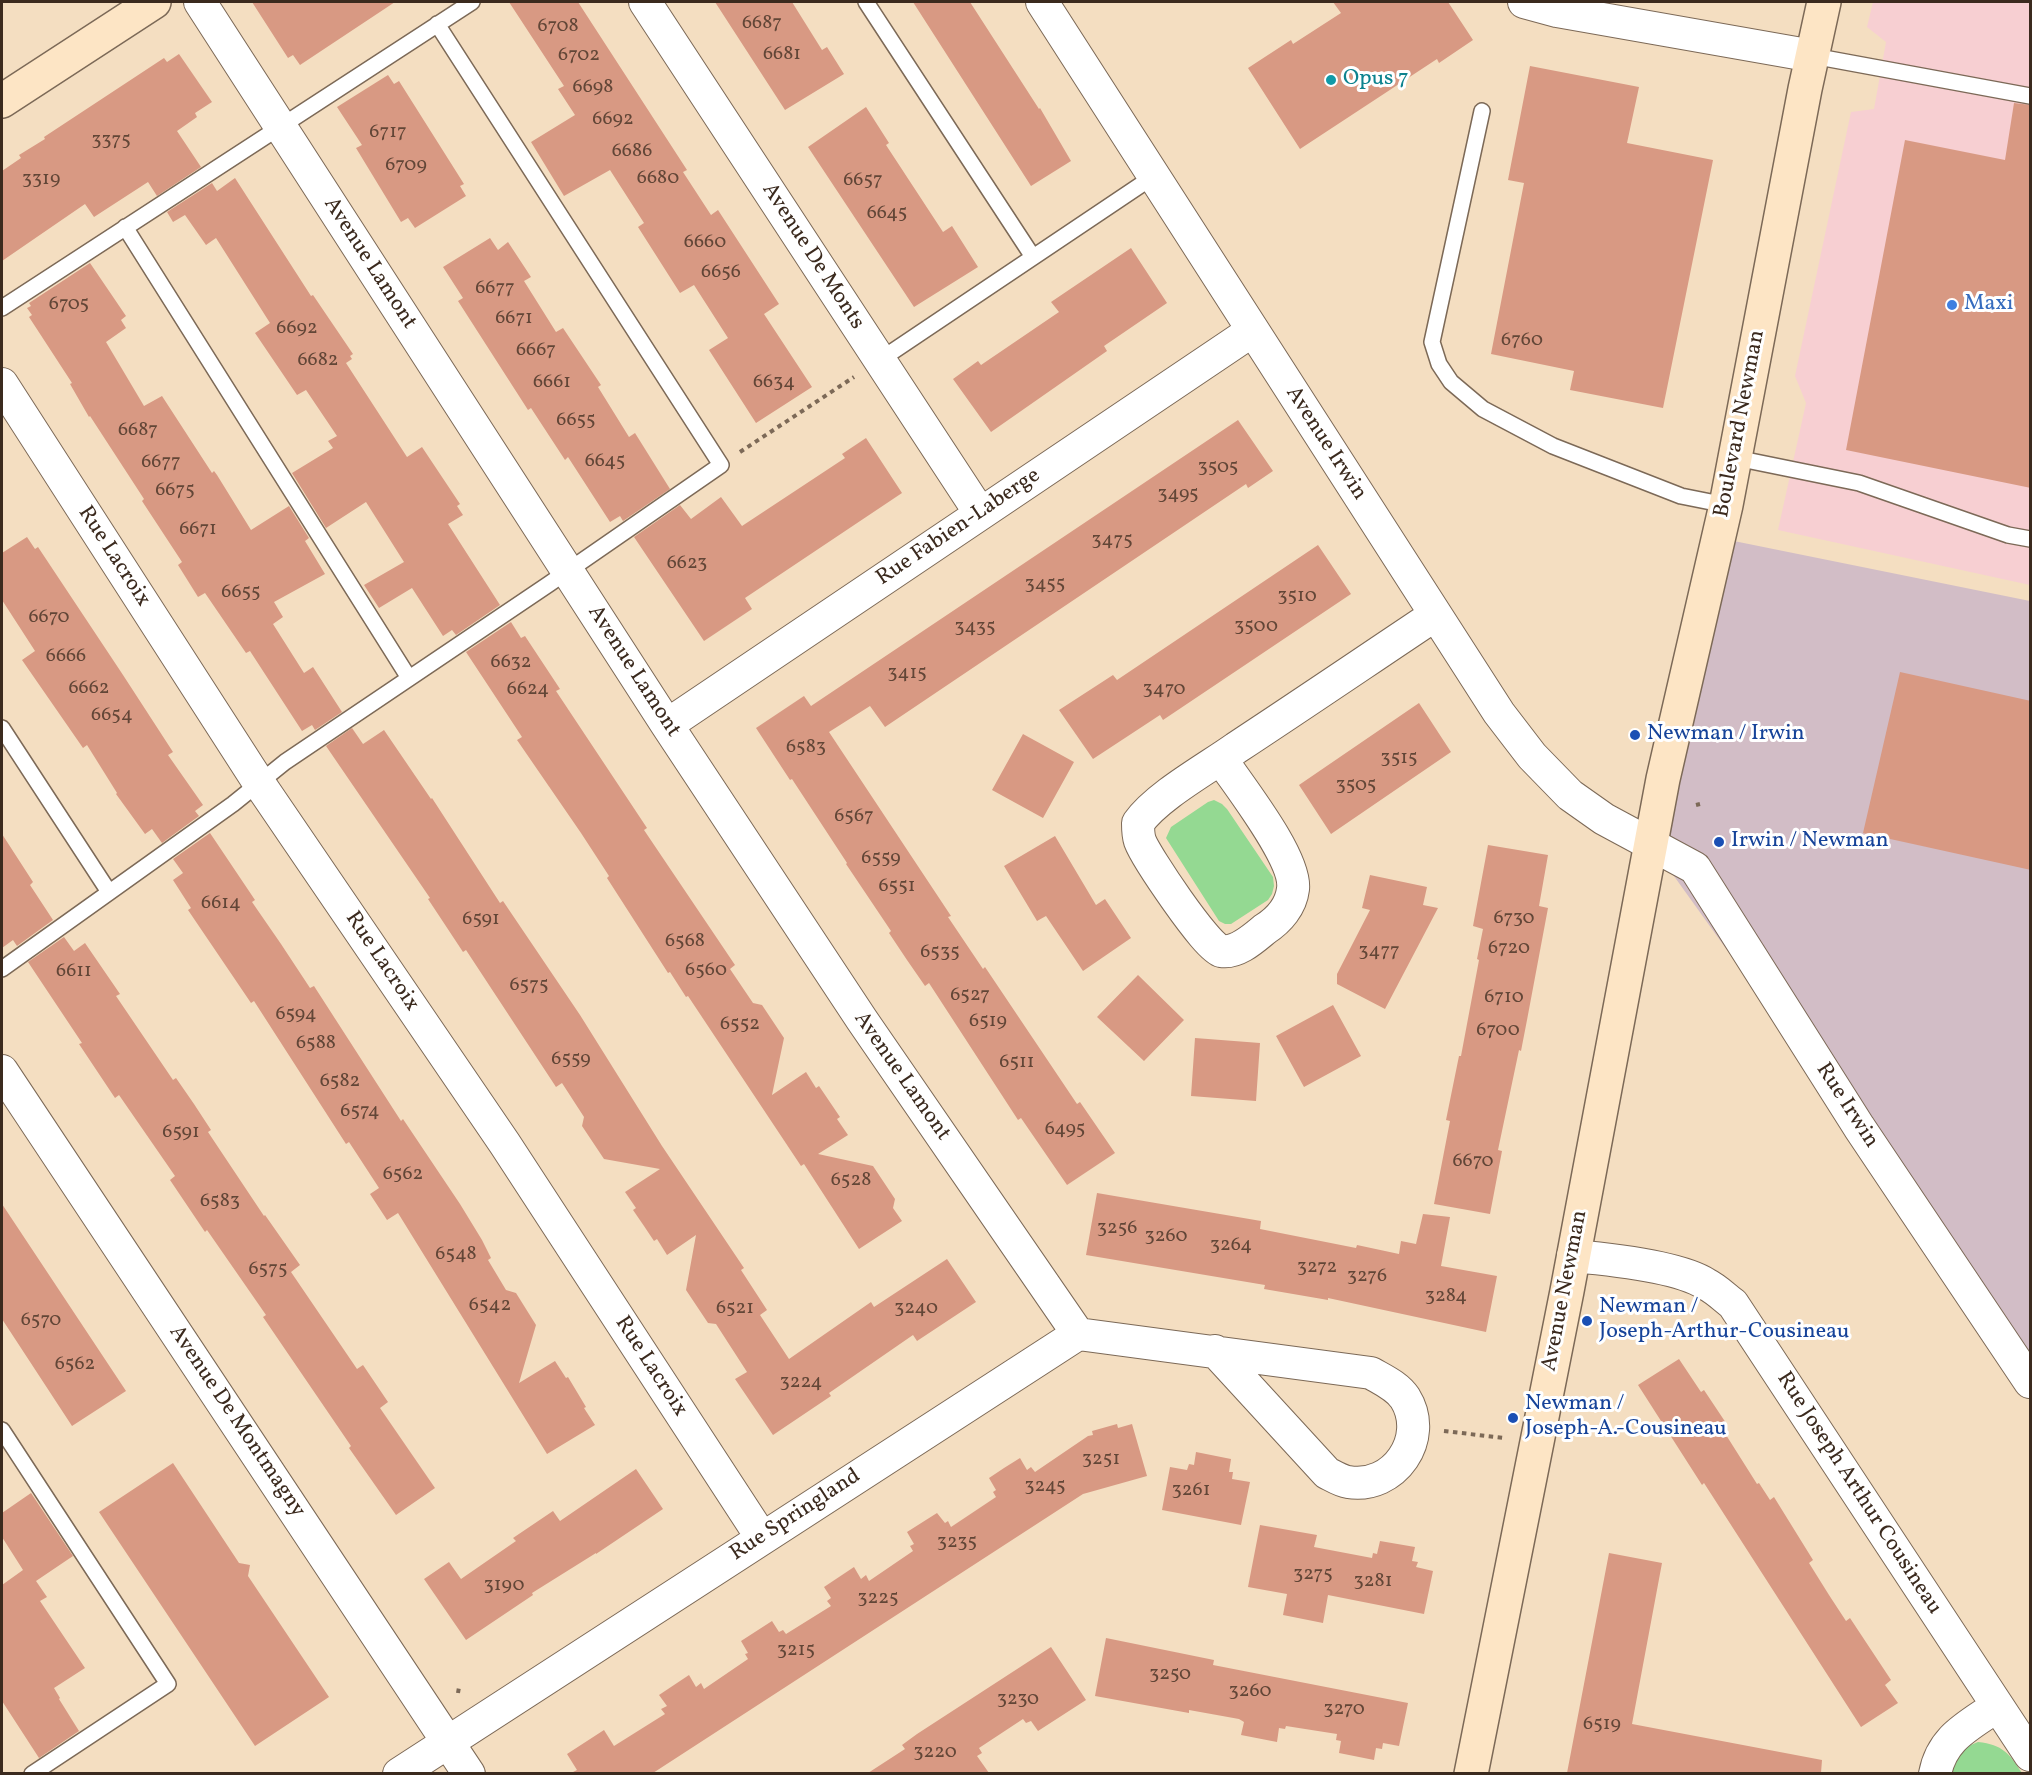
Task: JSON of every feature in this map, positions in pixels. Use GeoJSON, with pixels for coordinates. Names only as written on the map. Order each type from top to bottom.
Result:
{"type":"FeatureCollection","features":[{"type":"Feature","properties":{"kind":"street"},"geometry":{"type":"LineString","coordinates":[[2,101],[154,2]]}},
{"type":"Feature","properties":{"kind":"street","name":"Avenue Lamont"},"geometry":{"type":"LineString","coordinates":[[200,2],[667,725],[862,1020],[1077,1334]]}},
{"type":"Feature","properties":{"kind":"street","name":"Avenue De Monts"},"geometry":{"type":"LineString","coordinates":[[645,2],[980,513]]}},
{"type":"Feature","properties":{"kind":"street","name":"Avenue Irwin"},"geometry":{"type":"LineString","coordinates":[[1042,2],[1499,713],[1532,756],[1570,795],[1604,819],[1651,844]]}},
{"type":"Feature","properties":{"kind":"street"},"geometry":{"type":"LineString","coordinates":[[1524,2],[1557,11],[1813,56]]}},
{"type":"Feature","properties":{"kind":"street","name":"Boulevard Newman"},"geometry":{"type":"LineString","coordinates":[[1651,844],[1663,779],[1736,458],[1824,2]]}},
{"type":"Feature","properties":{"kind":"street","name":"Rue Fabien-Laberge"},"geometry":{"type":"LineString","coordinates":[[667,725],[1252,331]]}},
{"type":"Feature","properties":{"kind":"street","name":"Rue Lacroix"},"geometry":{"type":"LineString","coordinates":[[2,384],[259,783],[505,1144],[762,1538]]}},
{"type":"Feature","properties":{"kind":"street"},"geometry":{"type":"LineString","coordinates":[[1221,759],[1282,851],[1293,874],[1293,890],[1287,908],[1274,923],[1235,949],[1221,951],[1210,945],[1200,933],[1149,858],[1140,843],[1138,823],[1151,807],[1221,759],[1436,615]]}},
{"type":"Feature","properties":{"kind":"street","name":"Avenue Newman"},"geometry":{"type":"LineString","coordinates":[[1471,1773],[1651,844]]}},
{"type":"Feature","properties":{"kind":"street","name":"Rue Irwin"},"geometry":{"type":"LineString","coordinates":[[1651,844],[1695,868],[1859,1127],[2031,1382]]}},
{"type":"Feature","properties":{"kind":"street","name":"Avenue De Montmagny"},"geometry":{"type":"LineString","coordinates":[[2,1071],[469,1773]]}},
{"type":"Feature","properties":{"kind":"street","name":"Rue Joseph Arthur Cousineau"},"geometry":{"type":"LineString","coordinates":[[1573,1256],[1621,1260],[1674,1272],[1705,1282],[1732,1304],[2031,1755]]}},
{"type":"Feature","properties":{"kind":"street"},"geometry":{"type":"LineString","coordinates":[[1077,1334],[1215,1352],[1371,1373],[1391,1384],[1405,1398],[1411,1412],[1413,1428],[1410,1447],[1398,1466],[1377,1480],[1347,1482],[1327,1473],[1215,1352]]}},
{"type":"Feature","properties":{"kind":"street","name":"Rue Springland"},"geometry":{"type":"LineString","coordinates":[[399,1773],[1077,1334]]}},
{"type":"Feature","properties":{"kind":"street"},"geometry":{"type":"LineString","coordinates":[[1935,1773],[1938,1758],[1947,1743],[1997,1706]]}},
{"type":"Feature","properties":{"kind":"lane"},"geometry":{"type":"LineString","coordinates":[[2,308],[472,2]]}},
{"type":"Feature","properties":{"kind":"lane"},"geometry":{"type":"LineString","coordinates":[[866,2],[1034,257]]}},
{"type":"Feature","properties":{"kind":"lane"},"geometry":{"type":"LineString","coordinates":[[2,969],[285,762],[721,465],[437,24]]}},
{"type":"Feature","properties":{"kind":"lane"},"geometry":{"type":"LineString","coordinates":[[1813,56],[2031,96]]}},
{"type":"Feature","properties":{"kind":"lane"},"geometry":{"type":"LineString","coordinates":[[1482,111],[1432,342],[1439,364],[1451,382],[1483,409],[1553,446],[1681,496],[1726,505]]}},
{"type":"Feature","properties":{"kind":"lane"},"geometry":{"type":"LineString","coordinates":[[880,360],[1154,176]]}},
{"type":"Feature","properties":{"kind":"lane"},"geometry":{"type":"LineString","coordinates":[[125,227],[409,678]]}},
{"type":"Feature","properties":{"kind":"lane"},"geometry":{"type":"LineString","coordinates":[[1736,458],[1859,483],[2008,535],[2031,539]]}},
{"type":"Feature","properties":{"kind":"lane"},"geometry":{"type":"LineString","coordinates":[[2,728],[108,892]]}},
{"type":"Feature","properties":{"kind":"lane"},"geometry":{"type":"LineString","coordinates":[[2,1430],[168,1684],[32,1773]]}},
{"type":"Feature","properties":{"kind":"path"},"geometry":{"type":"LineString","coordinates":[[721,465],[880,360]]}},
{"type":"Feature","properties":{"kind":"path"},"geometry":{"type":"LineString","coordinates":[[1440,1430],[1504,1438]]}},
{"type":"Feature","properties":{"kind":"path"},"geometry":{"type":"LineString","coordinates":[[458,1693],[459,1687]]}},
{"type":"Feature","properties":{"kind":"shaded area"},"geometry":{"type":"Polygon","coordinates":[[[1873,2],[2030,2],[2030,585],[1778,530],[1806,403],[1795,376],[1851,112],[1874,109],[1886,42],[1867,27],[1873,2]]]}},
{"type":"Feature","properties":{"kind":"shaded area"},"geometry":{"type":"Polygon","coordinates":[[[1719,538],[2030,601],[2030,1384],[1952,1264],[1651,844],[1719,538]]]}},
{"type":"Feature","properties":{"kind":"green space"},"geometry":{"type":"Polygon","coordinates":[[[1214,800],[1227,809],[1273,877],[1274,886],[1268,900],[1231,924],[1219,921],[1166,838],[1171,827],[1214,800]]]}},
{"type":"Feature","properties":{"kind":"green space"},"geometry":{"type":"Polygon","coordinates":[[[1978,1742],[1994,1745],[2005,1751],[2022,1773],[1950,1774],[1960,1754],[1967,1747],[1978,1742]]]}},
{"type":"Feature","properties":{"kind":"building"},"geometry":{"type":"Polygon","coordinates":[[[252,2],[395,2],[300,65],[293,55],[288,58],[252,2]]]}},
{"type":"Feature","properties":{"kind":"building"},"geometry":{"type":"Polygon","coordinates":[[[509,2],[578,2],[687,170],[683,172],[711,215],[718,210],[779,304],[764,314],[812,387],[756,423],[709,350],[728,338],[694,285],[680,293],[638,227],[644,223],[610,170],[564,196],[531,142],[575,115],[558,89],[564,86],[509,2]]]}},
{"type":"Feature","properties":{"kind":"building"},"geometry":{"type":"Polygon","coordinates":[[[715,2],[792,2],[822,50],[827,47],[844,74],[785,110],[715,2]]]}},
{"type":"Feature","properties":{"kind":"building"},"geometry":{"type":"Polygon","coordinates":[[[913,2],[970,2],[1040,108],[1071,161],[1031,186],[913,2]]]}},
{"type":"Feature","properties":{"kind":"building","name":"Opus 7"},"geometry":{"type":"Polygon","coordinates":[[[1333,2],[1448,2],[1473,40],[1439,63],[1437,59],[1300,149],[1248,68],[1291,40],[1293,44],[1341,13],[1333,2]]]}},
{"type":"Feature","properties":{"kind":"building"},"geometry":{"type":"Polygon","coordinates":[[[179,54],[212,102],[195,113],[197,117],[177,131],[201,167],[157,196],[148,182],[94,217],[85,204],[2,261],[2,171],[21,158],[19,155],[45,139],[44,137],[164,58],[167,62],[179,54]]]}},
{"type":"Feature","properties":{"kind":"building"},"geometry":{"type":"Polygon","coordinates":[[[1530,66],[1639,87],[1627,143],[1713,160],[1663,408],[1570,390],[1574,371],[1491,354],[1524,183],[1508,180],[1530,66]]]}},
{"type":"Feature","properties":{"kind":"building"},"geometry":{"type":"Polygon","coordinates":[[[388,75],[394,84],[399,81],[464,184],[460,186],[466,196],[415,228],[408,218],[401,222],[356,148],[362,145],[337,107],[388,75]]]}},
{"type":"Feature","properties":{"kind":"building","name":"Maxi"},"geometry":{"type":"Polygon","coordinates":[[[2014,103],[2031,105],[2031,488],[1846,450],[1905,140],[2005,160],[2014,103]]]}},
{"type":"Feature","properties":{"kind":"building"},"geometry":{"type":"Polygon","coordinates":[[[866,107],[889,143],[886,145],[943,232],[952,226],[978,267],[914,307],[808,147],[866,107]]]}},
{"type":"Feature","properties":{"kind":"building"},"geometry":{"type":"Polygon","coordinates":[[[235,178],[311,296],[313,295],[353,354],[350,356],[352,359],[346,363],[407,457],[422,447],[460,504],[457,506],[463,515],[448,524],[500,605],[456,635],[452,630],[443,636],[412,588],[379,608],[364,585],[404,562],[366,502],[326,528],[292,473],[333,448],[328,441],[337,436],[306,390],[297,395],[255,333],[270,323],[216,238],[206,245],[185,215],[173,222],[167,212],[212,183],[217,191],[235,178]]]}},
{"type":"Feature","properties":{"kind":"building"},"geometry":{"type":"Polygon","coordinates":[[[490,238],[498,250],[508,242],[531,277],[524,281],[556,332],[563,328],[601,385],[598,387],[629,437],[635,433],[670,489],[623,521],[620,516],[610,522],[568,457],[565,460],[531,408],[528,410],[458,301],[463,298],[443,267],[490,238]]]}},
{"type":"Feature","properties":{"kind":"building"},"geometry":{"type":"Polygon","coordinates":[[[1131,248],[1167,303],[1104,346],[1107,351],[991,432],[953,379],[978,361],[981,365],[1059,312],[1051,302],[1131,248]]]}},
{"type":"Feature","properties":{"kind":"building"},"geometry":{"type":"Polygon","coordinates":[[[90,263],[126,316],[121,320],[126,328],[106,342],[144,406],[162,396],[212,473],[214,471],[217,475],[251,530],[289,506],[309,538],[305,541],[325,574],[274,602],[283,617],[273,624],[304,673],[313,667],[342,712],[315,730],[312,725],[302,731],[250,651],[246,653],[205,593],[198,597],[178,565],[182,562],[142,501],[144,499],[89,417],[70,384],[72,383],[29,317],[32,315],[27,308],[31,306],[29,303],[90,263]]]}},
{"type":"Feature","properties":{"kind":"building"},"geometry":{"type":"Polygon","coordinates":[[[1238,420],[1273,471],[1248,488],[1246,484],[885,727],[870,706],[829,732],[951,916],[948,917],[983,969],[985,967],[1077,1104],[1080,1102],[1115,1153],[1067,1185],[1021,1118],[1018,1120],[929,983],[925,986],[907,960],[847,863],[756,728],[804,696],[811,706],[1238,420]]]}},
{"type":"Feature","properties":{"kind":"building"},"geometry":{"type":"Polygon","coordinates":[[[866,438],[902,493],[745,598],[752,609],[704,641],[634,537],[680,505],[691,519],[721,497],[742,526],[845,458],[842,454],[866,438]]]}},
{"type":"Feature","properties":{"kind":"building"},"geometry":{"type":"Polygon","coordinates":[[[27,537],[35,549],[38,547],[123,675],[173,752],[168,755],[203,805],[195,811],[199,816],[162,843],[152,829],[145,834],[116,794],[87,745],[83,748],[22,660],[35,651],[2,600],[2,553],[27,537]]]}},
{"type":"Feature","properties":{"kind":"building"},"geometry":{"type":"Polygon","coordinates":[[[1318,545],[1351,594],[1163,720],[1160,715],[1093,759],[1059,710],[1113,675],[1117,680],[1318,545]]]}},
{"type":"Feature","properties":{"kind":"building"},"geometry":{"type":"Polygon","coordinates":[[[511,622],[521,638],[525,636],[560,689],[556,691],[647,828],[644,830],[735,965],[730,969],[753,1003],[762,1005],[784,1038],[772,1095],[806,1072],[816,1088],[819,1086],[840,1117],[837,1119],[848,1135],[818,1154],[873,1166],[895,1199],[893,1208],[902,1221],[859,1249],[804,1164],[801,1166],[688,996],[686,997],[670,972],[668,973],[607,878],[609,876],[517,740],[522,737],[466,652],[511,622]]]}},
{"type":"Feature","properties":{"kind":"building"},"geometry":{"type":"Polygon","coordinates":[[[1900,672],[2031,701],[2031,870],[1863,833],[1900,672]]]}},
{"type":"Feature","properties":{"kind":"building"},"geometry":{"type":"Polygon","coordinates":[[[1419,703],[1451,752],[1331,834],[1299,785],[1419,703]]]}},
{"type":"Feature","properties":{"kind":"building"},"geometry":{"type":"Polygon","coordinates":[[[352,728],[363,744],[384,730],[432,798],[500,903],[503,901],[580,1015],[662,1146],[744,1268],[741,1270],[767,1310],[760,1315],[789,1359],[871,1302],[874,1307],[947,1259],[976,1302],[917,1341],[913,1335],[829,1393],[831,1396],[773,1435],[735,1379],[747,1372],[716,1324],[708,1323],[686,1290],[696,1235],[667,1255],[657,1239],[654,1241],[633,1210],[636,1208],[625,1192],[660,1169],[604,1159],[582,1126],[584,1117],[562,1083],[556,1087],[466,950],[463,952],[428,899],[430,898],[326,746],[352,728]]]}},
{"type":"Feature","properties":{"kind":"building"},"geometry":{"type":"Polygon","coordinates":[[[1023,734],[1074,762],[1043,818],[992,790],[1023,734]]]}},
{"type":"Feature","properties":{"kind":"building"},"geometry":{"type":"Polygon","coordinates":[[[210,833],[255,900],[252,902],[310,988],[314,986],[401,1121],[403,1119],[460,1204],[482,1240],[491,1258],[488,1260],[506,1290],[516,1293],[536,1325],[519,1383],[555,1361],[566,1378],[568,1377],[586,1407],[584,1408],[595,1425],[547,1454],[398,1213],[387,1220],[370,1194],[379,1188],[349,1142],[346,1144],[254,1001],[251,1003],[188,910],[191,908],[173,880],[183,873],[173,859],[210,833]]]}},
{"type":"Feature","properties":{"kind":"building"},"geometry":{"type":"Polygon","coordinates":[[[2,834],[33,882],[30,885],[53,920],[17,946],[13,940],[2,948],[2,834]]]}},
{"type":"Feature","properties":{"kind":"building"},"geometry":{"type":"Polygon","coordinates":[[[1055,836],[1096,905],[1105,899],[1131,938],[1083,971],[1046,916],[1037,921],[1004,866],[1055,836]]]}},
{"type":"Feature","properties":{"kind":"building"},"geometry":{"type":"Polygon","coordinates":[[[1488,845],[1548,855],[1539,906],[1548,908],[1521,1051],[1519,1050],[1498,1150],[1502,1151],[1490,1214],[1434,1204],[1450,1121],[1446,1120],[1479,960],[1477,959],[1483,929],[1473,926],[1488,845]]]}},
{"type":"Feature","properties":{"kind":"building"},"geometry":{"type":"Polygon","coordinates":[[[1370,875],[1427,887],[1423,905],[1438,908],[1385,1009],[1337,984],[1337,974],[1370,910],[1362,908],[1370,875]]]}},
{"type":"Feature","properties":{"kind":"building"},"geometry":{"type":"Polygon","coordinates":[[[64,937],[74,951],[85,943],[120,994],[116,996],[173,1080],[176,1078],[194,1104],[211,1130],[208,1132],[300,1265],[291,1272],[357,1369],[363,1365],[388,1402],[380,1408],[435,1488],[396,1515],[263,1317],[266,1315],[170,1180],[175,1176],[119,1095],[115,1098],[79,1044],[82,1043],[28,962],[64,937]]]}},
{"type":"Feature","properties":{"kind":"building"},"geometry":{"type":"Polygon","coordinates":[[[1138,975],[1184,1020],[1144,1061],[1097,1017],[1138,975]]]}},
{"type":"Feature","properties":{"kind":"building"},"geometry":{"type":"Polygon","coordinates":[[[1333,1005],[1361,1056],[1304,1087],[1276,1036],[1333,1005]]]}},
{"type":"Feature","properties":{"kind":"building"},"geometry":{"type":"Polygon","coordinates":[[[1195,1038],[1260,1043],[1256,1101],[1191,1096],[1195,1038]]]}},
{"type":"Feature","properties":{"kind":"building"},"geometry":{"type":"Polygon","coordinates":[[[1097,1193],[1261,1221],[1260,1229],[1399,1254],[1401,1241],[1416,1244],[1423,1214],[1450,1217],[1441,1266],[1497,1276],[1486,1332],[1328,1298],[1328,1300],[1264,1289],[1265,1285],[1086,1255],[1097,1193]]]}},
{"type":"Feature","properties":{"kind":"building"},"geometry":{"type":"Polygon","coordinates":[[[2,1204],[126,1391],[72,1426],[2,1319],[2,1204]]]}},
{"type":"Feature","properties":{"kind":"building"},"geometry":{"type":"Polygon","coordinates":[[[1679,1359],[1701,1392],[1704,1390],[1726,1423],[1721,1427],[1757,1484],[1759,1483],[1770,1500],[1774,1497],[1813,1560],[1809,1563],[1846,1621],[1850,1618],[1891,1680],[1885,1685],[1898,1703],[1861,1727],[1638,1385],[1679,1359]]]}},
{"type":"Feature","properties":{"kind":"building"},"geometry":{"type":"Polygon","coordinates":[[[1117,1424],[1118,1428],[1132,1424],[1147,1476],[1083,1494],[653,1773],[571,1773],[577,1770],[567,1754],[604,1730],[614,1746],[665,1714],[661,1709],[667,1706],[659,1695],[689,1675],[696,1687],[701,1683],[704,1689],[748,1659],[745,1654],[748,1653],[741,1641],[772,1621],[779,1632],[783,1630],[786,1634],[831,1606],[827,1601],[831,1598],[824,1587],[854,1567],[861,1579],[866,1575],[869,1581],[913,1551],[910,1546],[914,1544],[907,1532],[937,1513],[945,1523],[948,1521],[951,1527],[996,1497],[993,1492],[996,1490],[989,1478],[1004,1468],[1020,1458],[1027,1470],[1031,1467],[1035,1472],[1088,1436],[1093,1435],[1092,1431],[1117,1424]]]}},
{"type":"Feature","properties":{"kind":"building"},"geometry":{"type":"Polygon","coordinates":[[[1196,1452],[1231,1459],[1229,1472],[1233,1472],[1232,1479],[1250,1482],[1241,1525],[1162,1510],[1170,1467],[1187,1470],[1189,1464],[1194,1465],[1196,1452]]]}},
{"type":"Feature","properties":{"kind":"building"},"geometry":{"type":"Polygon","coordinates":[[[173,1463],[239,1563],[250,1565],[248,1576],[329,1697],[255,1746],[99,1512],[173,1463]]]}},
{"type":"Feature","properties":{"kind":"building"},"geometry":{"type":"Polygon","coordinates":[[[636,1469],[663,1509],[532,1593],[533,1595],[466,1640],[424,1579],[449,1562],[461,1579],[516,1541],[513,1538],[553,1511],[560,1521],[636,1469]]]}},
{"type":"Feature","properties":{"kind":"building"},"geometry":{"type":"Polygon","coordinates":[[[31,1493],[73,1556],[36,1581],[47,1597],[40,1601],[85,1668],[54,1688],[79,1731],[39,1758],[2,1701],[2,1585],[23,1570],[2,1537],[2,1513],[31,1493]]]}},
{"type":"Feature","properties":{"kind":"building"},"geometry":{"type":"Polygon","coordinates":[[[1260,1525],[1317,1535],[1314,1547],[1372,1558],[1373,1553],[1377,1554],[1380,1541],[1415,1547],[1412,1561],[1418,1562],[1416,1567],[1433,1571],[1424,1614],[1328,1595],[1323,1623],[1283,1615],[1287,1594],[1248,1587],[1260,1525]]]}},
{"type":"Feature","properties":{"kind":"building"},"geometry":{"type":"Polygon","coordinates":[[[1609,1553],[1662,1563],[1632,1724],[1822,1760],[1821,1773],[1567,1773],[1609,1553]]]}},
{"type":"Feature","properties":{"kind":"building"},"geometry":{"type":"Polygon","coordinates":[[[1106,1638],[1214,1660],[1213,1665],[1408,1703],[1399,1746],[1383,1743],[1382,1749],[1376,1748],[1374,1760],[1339,1753],[1341,1741],[1336,1740],[1337,1734],[1286,1726],[1285,1729],[1279,1728],[1277,1742],[1241,1735],[1244,1722],[1239,1719],[1189,1710],[1189,1713],[1095,1696],[1106,1638]]]}},
{"type":"Feature","properties":{"kind":"building"},"geometry":{"type":"Polygon","coordinates":[[[1051,1647],[1086,1700],[1038,1731],[1031,1721],[1026,1723],[1023,1719],[979,1748],[982,1753],[977,1756],[989,1773],[868,1773],[905,1749],[902,1745],[917,1734],[1051,1647]]]}},
{"type":"Feature","properties":{"kind":"place","name":"Opus 7"},"geometry":{"type":"Point","coordinates":[1331,80]}},
{"type":"Feature","properties":{"kind":"place","name":"Maxi"},"geometry":{"type":"Point","coordinates":[1952,305]}},
{"type":"Feature","properties":{"kind":"place","name":"Newman / Irwin"},"geometry":{"type":"Point","coordinates":[1635,735]}},
{"type":"Feature","properties":{"kind":"place","name":"Irwin / Newman"},"geometry":{"type":"Point","coordinates":[1719,842]}},
{"type":"Feature","properties":{"kind":"place","name":"Newman / Joseph-Arthur-Cousineau"},"geometry":{"type":"Point","coordinates":[1587,1321]}},
{"type":"Feature","properties":{"kind":"place","name":"Newman / Joseph-A.-Cousineau"},"geometry":{"type":"Point","coordinates":[1513,1418]}}]}
